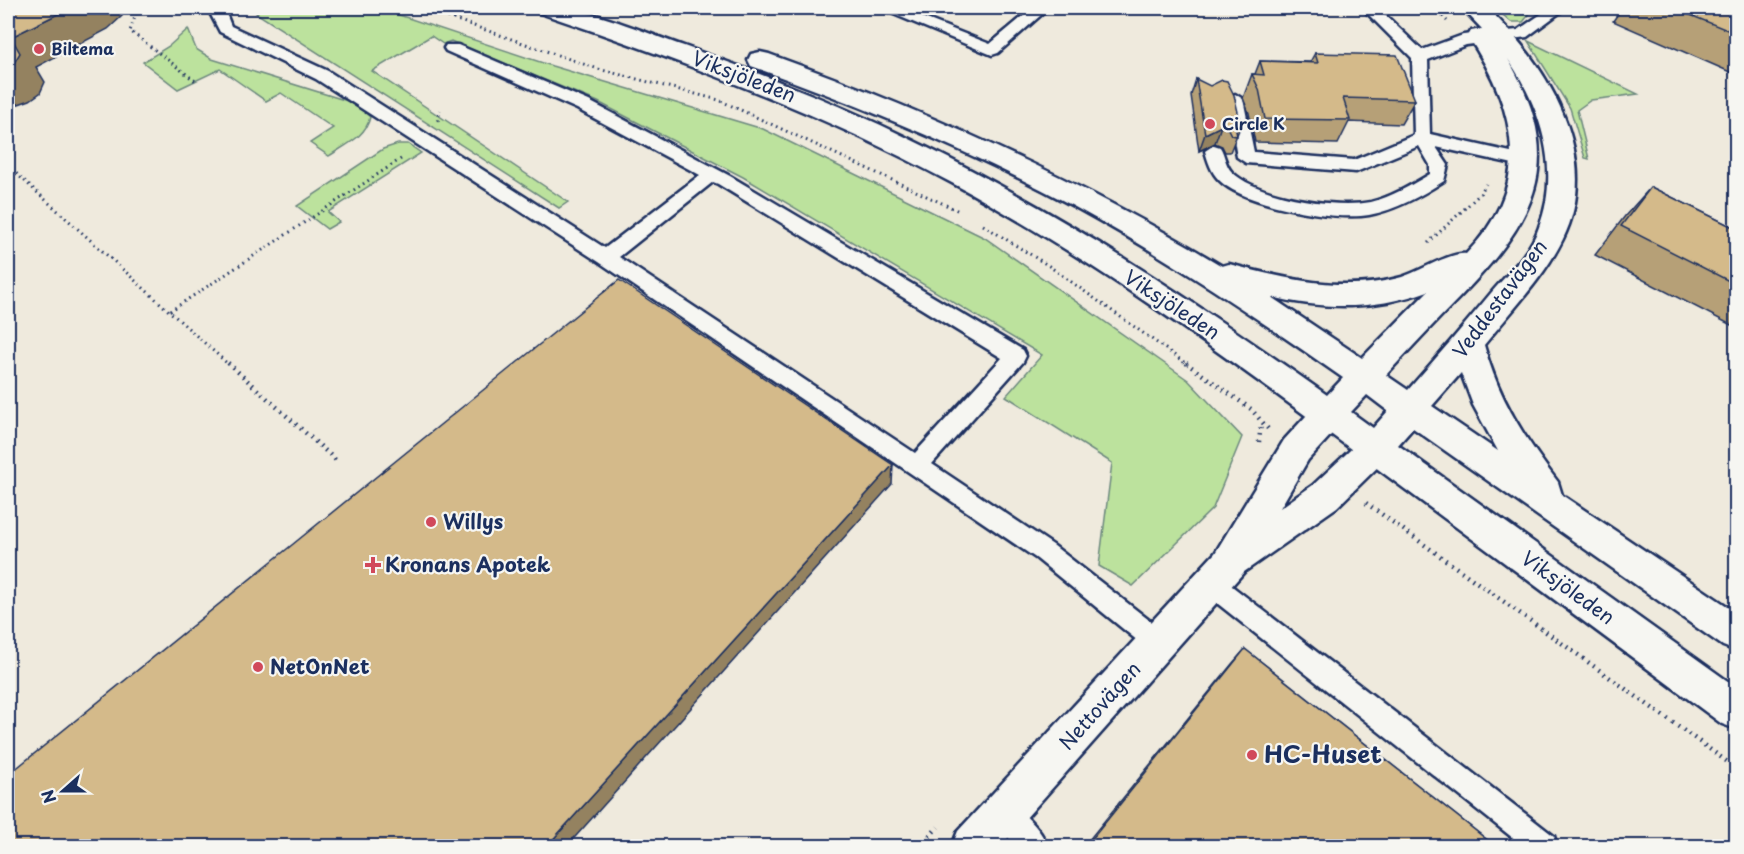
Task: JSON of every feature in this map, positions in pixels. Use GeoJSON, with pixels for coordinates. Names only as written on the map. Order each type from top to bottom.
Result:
{"type":"FeatureCollection","features":[{"type":"Feature","properties":{"kind":"main road","name":"Viksjöleden"},"geometry":{"type":"LineString","coordinates":[[548,8],[684,54],[792,95],[929,161],[1073,241],[1186,312],[1737,710]]}},
{"type":"Feature","properties":{"kind":"main road","name":"Viksjöleden"},"geometry":{"type":"LineString","coordinates":[[609,8],[875,101],[958,137],[1053,183],[1201,267],[1737,633]]}},
{"type":"Feature","properties":{"kind":"main road","name":"Veddestavägen"},"geometry":{"type":"LineString","coordinates":[[1329,414],[1363,376],[1483,254],[1511,216],[1521,188],[1527,160],[1523,122],[1492,37],[1474,8]]}},
{"type":"Feature","properties":{"kind":"main road","name":"Veddestavägen"},"geometry":{"type":"LineString","coordinates":[[1375,448],[1468,344],[1544,246],[1557,218],[1561,167],[1554,117],[1537,82],[1492,37],[1452,17]]}},
{"type":"Feature","properties":{"kind":"main road"},"geometry":{"type":"LineString","coordinates":[[1201,267],[1285,289],[1355,297],[1382,295],[1414,287],[1483,254]]}},
{"type":"Feature","properties":{"kind":"main road"},"geometry":{"type":"LineString","coordinates":[[1468,344],[1475,376],[1490,411],[1564,516]]}},
{"type":"Feature","properties":{"kind":"main road","name":"Nettovägen"},"geometry":{"type":"LineString","coordinates":[[1220,575],[1296,450],[1329,414]]}},
{"type":"Feature","properties":{"kind":"main road","name":"Nettovägen"},"geometry":{"type":"LineString","coordinates":[[973,846],[1220,575],[1325,496],[1375,448]]}},
{"type":"Feature","properties":{"kind":"lane"},"geometry":{"type":"LineString","coordinates":[[219,8],[217,11],[225,29],[322,75],[606,257],[1045,552],[1158,642]]}},
{"type":"Feature","properties":{"kind":"lane"},"geometry":{"type":"LineString","coordinates":[[887,8],[992,50],[1041,8]]}},
{"type":"Feature","properties":{"kind":"lane"},"geometry":{"type":"LineString","coordinates":[[1214,151],[1220,169],[1228,179],[1258,194],[1313,207],[1356,211],[1387,204],[1438,177],[1439,165],[1422,138],[1420,57],[1370,8]]}},
{"type":"Feature","properties":{"kind":"lane"},"geometry":{"type":"LineString","coordinates":[[1420,57],[1463,40],[1522,34],[1559,8]]}},
{"type":"Feature","properties":{"kind":"lane"},"geometry":{"type":"LineString","coordinates":[[452,48],[583,105],[712,174],[1016,356],[917,466]]}},
{"type":"Feature","properties":{"kind":"lane"},"geometry":{"type":"LineString","coordinates":[[1220,87],[1228,91],[1235,99],[1246,158],[1356,166],[1422,138],[1527,160]]}},
{"type":"Feature","properties":{"kind":"lane"},"geometry":{"type":"LineString","coordinates":[[606,257],[712,174]]}},
{"type":"Feature","properties":{"kind":"lane"},"geometry":{"type":"LineString","coordinates":[[1220,575],[1544,846]]}},
{"type":"Feature","properties":{"kind":"lane"},"geometry":{"type":"LineString","coordinates":[[1003,814],[1034,846]]}},
{"type":"Feature","properties":{"kind":"path"},"geometry":{"type":"LineString","coordinates":[[138,8],[130,31],[198,82]]}},
{"type":"Feature","properties":{"kind":"path"},"geometry":{"type":"LineString","coordinates":[[422,8],[598,69],[720,100],[967,215]]}},
{"type":"Feature","properties":{"kind":"path"},"geometry":{"type":"LineString","coordinates":[[1435,8],[1452,17]]}},
{"type":"Feature","properties":{"kind":"path"},"geometry":{"type":"LineString","coordinates":[[170,311],[412,152],[440,120],[440,111]]}},
{"type":"Feature","properties":{"kind":"path"},"geometry":{"type":"LineString","coordinates":[[8,166],[339,463]]}},
{"type":"Feature","properties":{"kind":"path"},"geometry":{"type":"LineString","coordinates":[[1423,247],[1480,194],[1490,178]]}},
{"type":"Feature","properties":{"kind":"path"},"geometry":{"type":"LineString","coordinates":[[976,220],[1049,266],[1251,409],[1261,423]]}},
{"type":"Feature","properties":{"kind":"path"},"geometry":{"type":"LineString","coordinates":[[1377,512],[1737,768]]}},
{"type":"Feature","properties":{"kind":"green space"},"geometry":{"type":"Polygon","coordinates":[[[258,8],[378,8],[552,66],[763,129],[985,238],[1188,380],[1242,437],[1213,508],[1133,586],[1099,566],[1112,463],[1006,396],[1042,355],[743,177],[598,102],[451,41],[443,44],[431,36],[372,71],[568,202],[559,208],[256,13],[258,8]]]}},
{"type":"Feature","properties":{"kind":"green space"},"geometry":{"type":"Polygon","coordinates":[[[1495,8],[1525,8],[1532,11],[1523,22],[1511,22],[1495,8]]]}},
{"type":"Feature","properties":{"kind":"green space"},"geometry":{"type":"Polygon","coordinates":[[[188,29],[196,49],[212,59],[354,103],[370,117],[368,124],[354,140],[329,156],[310,143],[333,128],[281,93],[266,101],[220,69],[178,89],[143,62],[169,46],[188,29]]]}},
{"type":"Feature","properties":{"kind":"green space"},"geometry":{"type":"Polygon","coordinates":[[[1528,41],[1638,94],[1591,100],[1577,110],[1589,159],[1585,158],[1570,108],[1528,41]]]}},
{"type":"Feature","properties":{"kind":"green space"},"geometry":{"type":"Polygon","coordinates":[[[398,144],[408,144],[421,153],[328,212],[339,222],[327,229],[297,206],[383,149],[398,144]]]}},
{"type":"Feature","properties":{"kind":"building"},"geometry":{"type":"Polygon","coordinates":[[[8,8],[70,8],[11,37],[20,53],[8,68],[8,8]]]}},
{"type":"Feature","properties":{"kind":"building"},"geometry":{"type":"Polygon","coordinates":[[[1673,8],[1737,8],[1737,34],[1673,8]]]}},
{"type":"Feature","properties":{"kind":"building"},"geometry":{"type":"Polygon","coordinates":[[[1315,53],[1397,55],[1415,100],[1343,98],[1350,120],[1265,119],[1259,89],[1252,74],[1264,75],[1260,61],[1318,63],[1315,53]]]}},
{"type":"Feature","properties":{"kind":"building"},"geometry":{"type":"Polygon","coordinates":[[[1196,79],[1210,86],[1222,80],[1227,81],[1234,95],[1241,125],[1235,125],[1237,136],[1231,135],[1228,129],[1221,126],[1205,134],[1196,79]]]}},
{"type":"Feature","properties":{"kind":"building"},"geometry":{"type":"Polygon","coordinates":[[[1651,187],[1737,229],[1737,285],[1621,226],[1651,187]]]}},
{"type":"Feature","properties":{"kind":"building"},"geometry":{"type":"Polygon","coordinates":[[[619,280],[893,465],[547,846],[8,846],[8,775],[619,280]]]}},
{"type":"Feature","properties":{"kind":"building","name":"HC-Huset"},"geometry":{"type":"Polygon","coordinates":[[[1245,649],[1495,846],[1090,846],[1088,844],[1245,649]]]}},
{"type":"Feature","properties":{"kind":"place","name":"Biltema"},"geometry":{"type":"Point","coordinates":[39,49]}},
{"type":"Feature","properties":{"kind":"place","name":"Circle K"},"geometry":{"type":"Point","coordinates":[1210,124]}},
{"type":"Feature","properties":{"kind":"place","name":"Willys"},"geometry":{"type":"Point","coordinates":[431,522]}},
{"type":"Feature","properties":{"kind":"place","name":"Kronans Apotek"},"geometry":{"type":"Point","coordinates":[373,565]}},
{"type":"Feature","properties":{"kind":"place","name":"NetOnNet"},"geometry":{"type":"Point","coordinates":[258,667]}},
{"type":"Feature","properties":{"kind":"place","name":"HC-Huset"},"geometry":{"type":"Point","coordinates":[1252,755]}}]}
